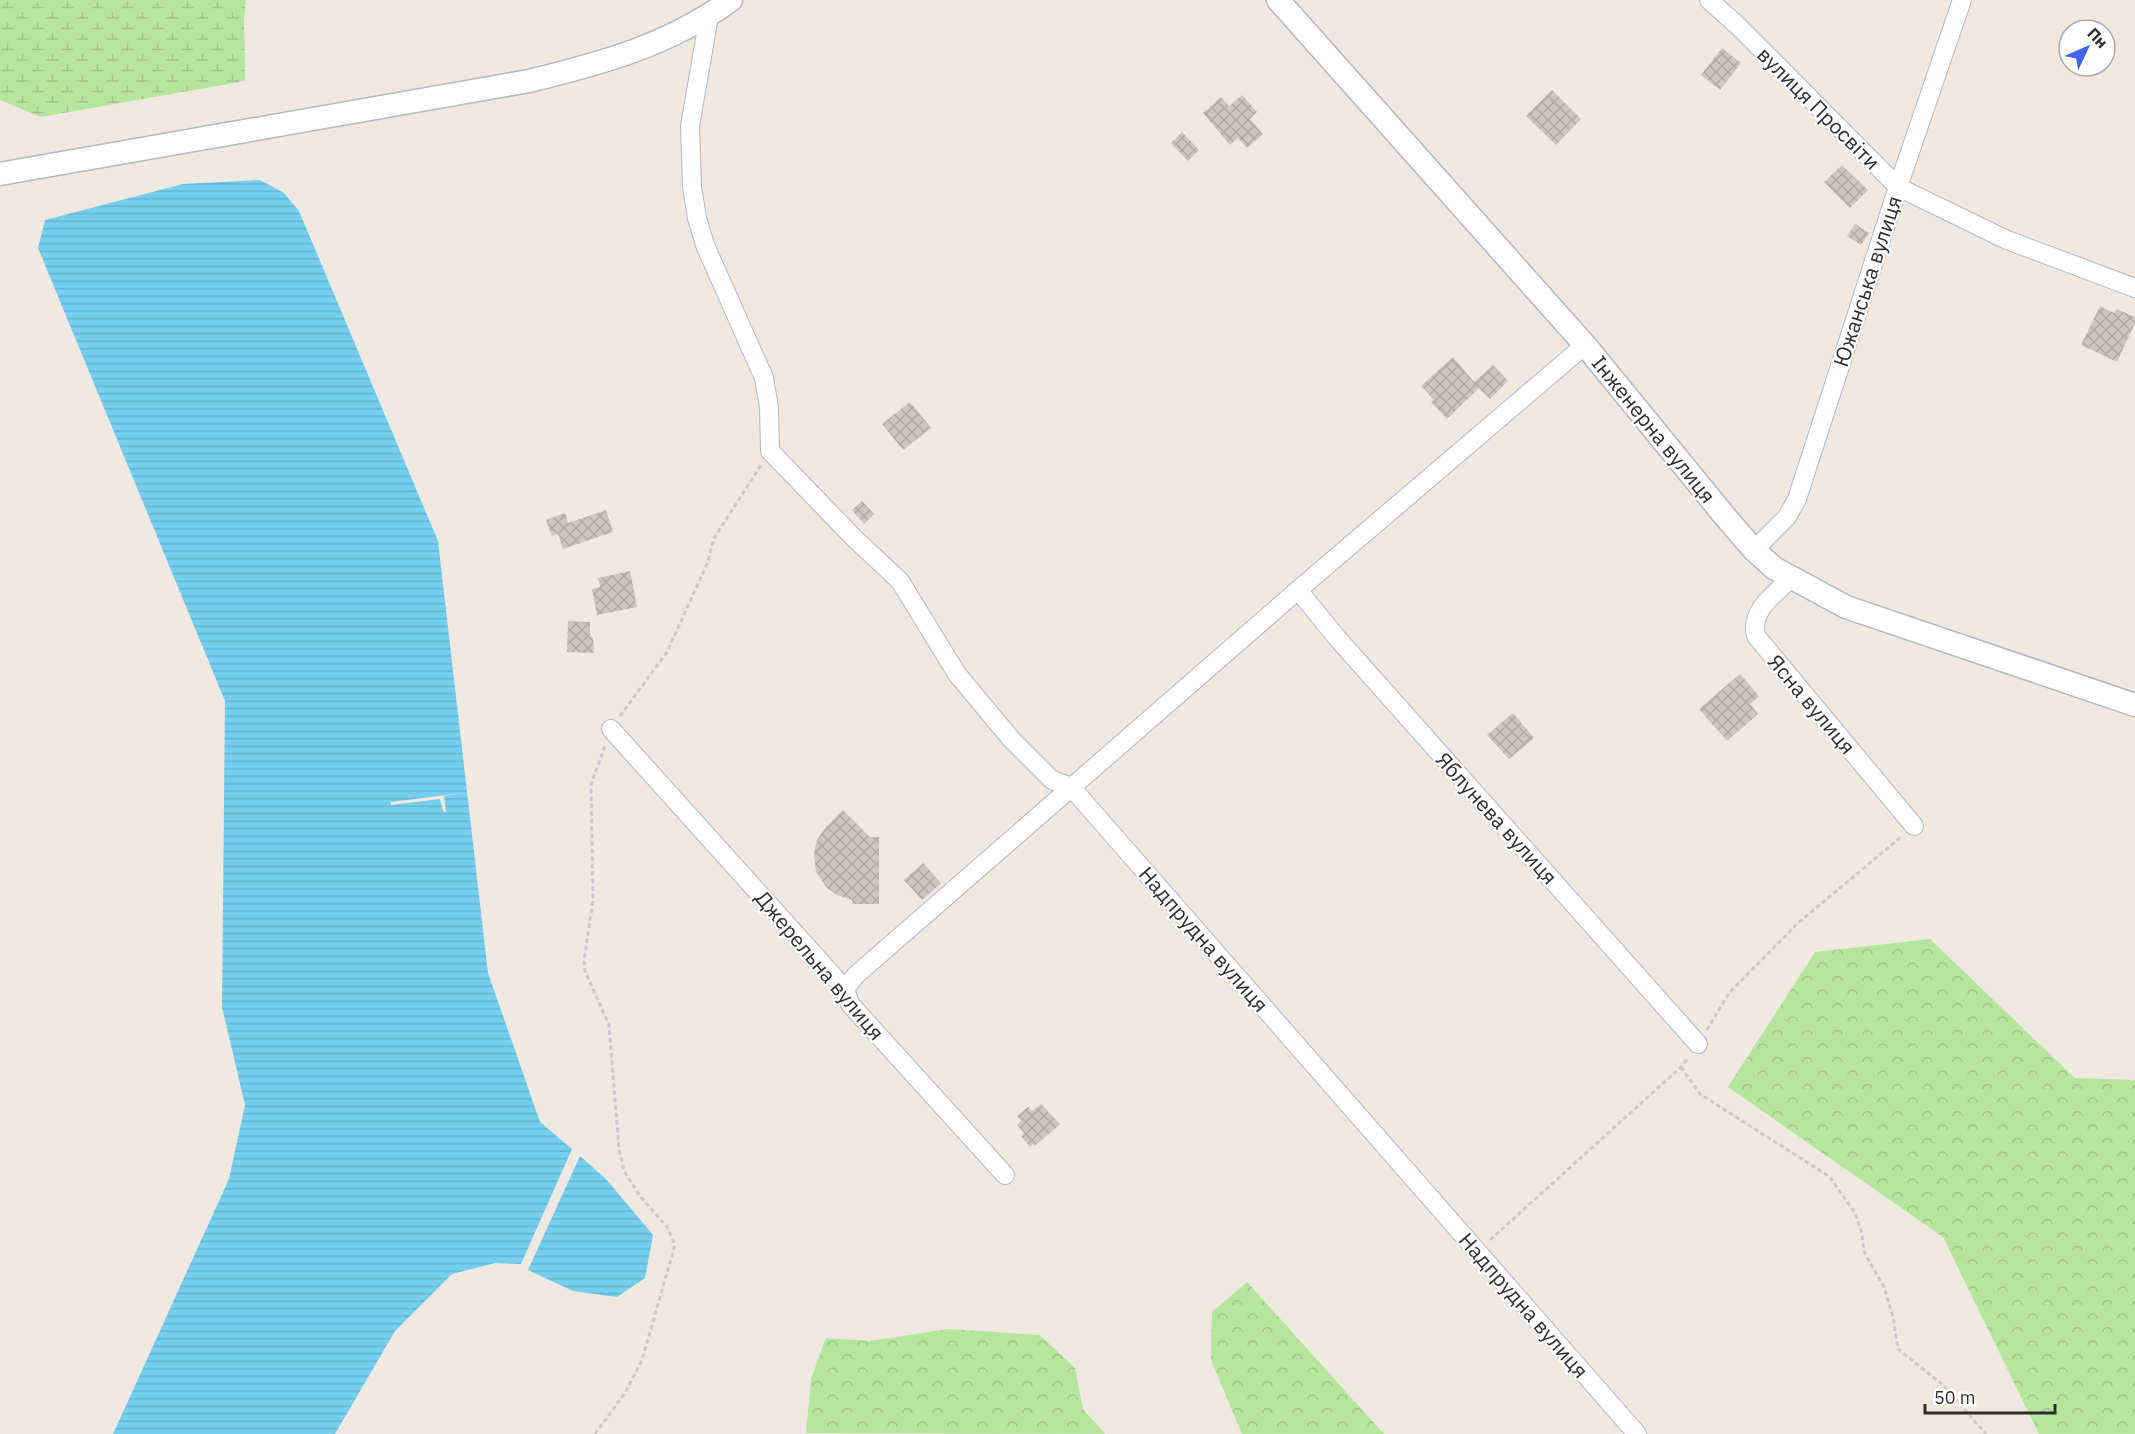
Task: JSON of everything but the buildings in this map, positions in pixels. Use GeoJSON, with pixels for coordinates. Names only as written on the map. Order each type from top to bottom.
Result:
{"type":"FeatureCollection","features":[{"type":"Feature","properties":{"kind":"street"},"geometry":{"type":"LineString","coordinates":[[0,174],[530,81],[606,62],[654,44],[709,16],[731,0]]}},
{"type":"Feature","properties":{"kind":"street","name":"Інженерна вулиця"},"geometry":{"type":"LineString","coordinates":[[1278,0],[1585,345],[1754,550],[1774,568],[1790,579],[1846,607],[2135,705]]}},
{"type":"Feature","properties":{"kind":"street","name":"вулиця Просвіти"},"geometry":{"type":"LineString","coordinates":[[1709,0],[1737,25],[1898,187],[2007,240],[2135,288]]}},
{"type":"Feature","properties":{"kind":"street","name":"Южанська вулиця"},"geometry":{"type":"LineString","coordinates":[[1754,550],[1786,517],[1797,499],[1898,187],[1962,0]]}},
{"type":"Feature","properties":{"kind":"street"},"geometry":{"type":"LineString","coordinates":[[709,16],[690,126],[692,187],[697,218],[705,245],[764,378],[770,406],[770,451]]}},
{"type":"Feature","properties":{"kind":"street"},"geometry":{"type":"LineString","coordinates":[[845,989],[856,975],[1071,787],[1585,345]]}},
{"type":"Feature","properties":{"kind":"street","name":"Надпрудна вулиця"},"geometry":{"type":"LineString","coordinates":[[770,451],[854,538],[900,581],[957,674],[1011,739],[1052,780],[1071,787],[1637,1434]]}},
{"type":"Feature","properties":{"kind":"street","name":"Ясна вулиця"},"geometry":{"type":"LineString","coordinates":[[1790,579],[1759,610],[1754,622],[1756,636],[1914,826]]}},
{"type":"Feature","properties":{"kind":"street","name":"Яблунева вулиця"},"geometry":{"type":"LineString","coordinates":[[1298,591],[1698,1044]]}},
{"type":"Feature","properties":{"kind":"street","name":"Джерельна вулиця"},"geometry":{"type":"LineString","coordinates":[[611,729],[845,989],[850,1004],[1005,1175]]}},
{"type":"Feature","properties":{"kind":"path"},"geometry":{"type":"LineString","coordinates":[[595,1434],[625,1394],[642,1360],[675,1245],[668,1227],[640,1197],[624,1171],[619,1149],[609,1025],[585,971],[584,961],[593,900],[591,784],[611,729],[667,652],[708,562],[713,540],[770,451]]}},
{"type":"Feature","properties":{"kind":"path"},"geometry":{"type":"LineString","coordinates":[[1681,1067],[1700,1094],[1830,1177],[1855,1213],[1862,1234],[1864,1252],[1884,1287],[1898,1349],[1943,1385],[1986,1434]]}},
{"type":"Feature","properties":{"kind":"green space"},"geometry":{"type":"Polygon","coordinates":[[[0,0],[246,0],[245,81],[41,117],[0,100],[0,0]]]}},
{"type":"Feature","properties":{"kind":"green space"},"geometry":{"type":"Polygon","coordinates":[[[1930,939],[2075,1078],[2135,1080],[2135,1434],[2039,1434],[1943,1237],[1728,1087],[1815,952],[1930,939]]]}},
{"type":"Feature","properties":{"kind":"green space"},"geometry":{"type":"Polygon","coordinates":[[[1247,1282],[1384,1434],[1242,1434],[1211,1360],[1212,1312],[1247,1282]]]}},
{"type":"Feature","properties":{"kind":"green space"},"geometry":{"type":"Polygon","coordinates":[[[948,1329],[1040,1335],[1075,1368],[1083,1409],[1105,1434],[806,1433],[811,1379],[826,1338],[870,1341],[948,1329]]]}},
{"type":"Feature","properties":{"kind":"water"},"geometry":{"type":"Polygon","coordinates":[[[260,180],[284,193],[299,211],[438,541],[488,973],[540,1122],[572,1149],[521,1264],[495,1263],[452,1274],[395,1331],[335,1434],[113,1434],[229,1179],[245,1105],[222,1007],[225,701],[38,248],[45,220],[183,184],[260,180]]]}},
{"type":"Feature","properties":{"kind":"water"},"geometry":{"type":"Polygon","coordinates":[[[580,1156],[606,1179],[653,1235],[645,1278],[617,1297],[573,1291],[528,1270],[580,1156]]]}},
{"type":"Feature","properties":{"kind":"pier"},"geometry":{"type":"Polygon","coordinates":[[[470,792],[444,796],[446,812],[443,811],[440,799],[391,805],[391,802],[470,792]]]}}]}
